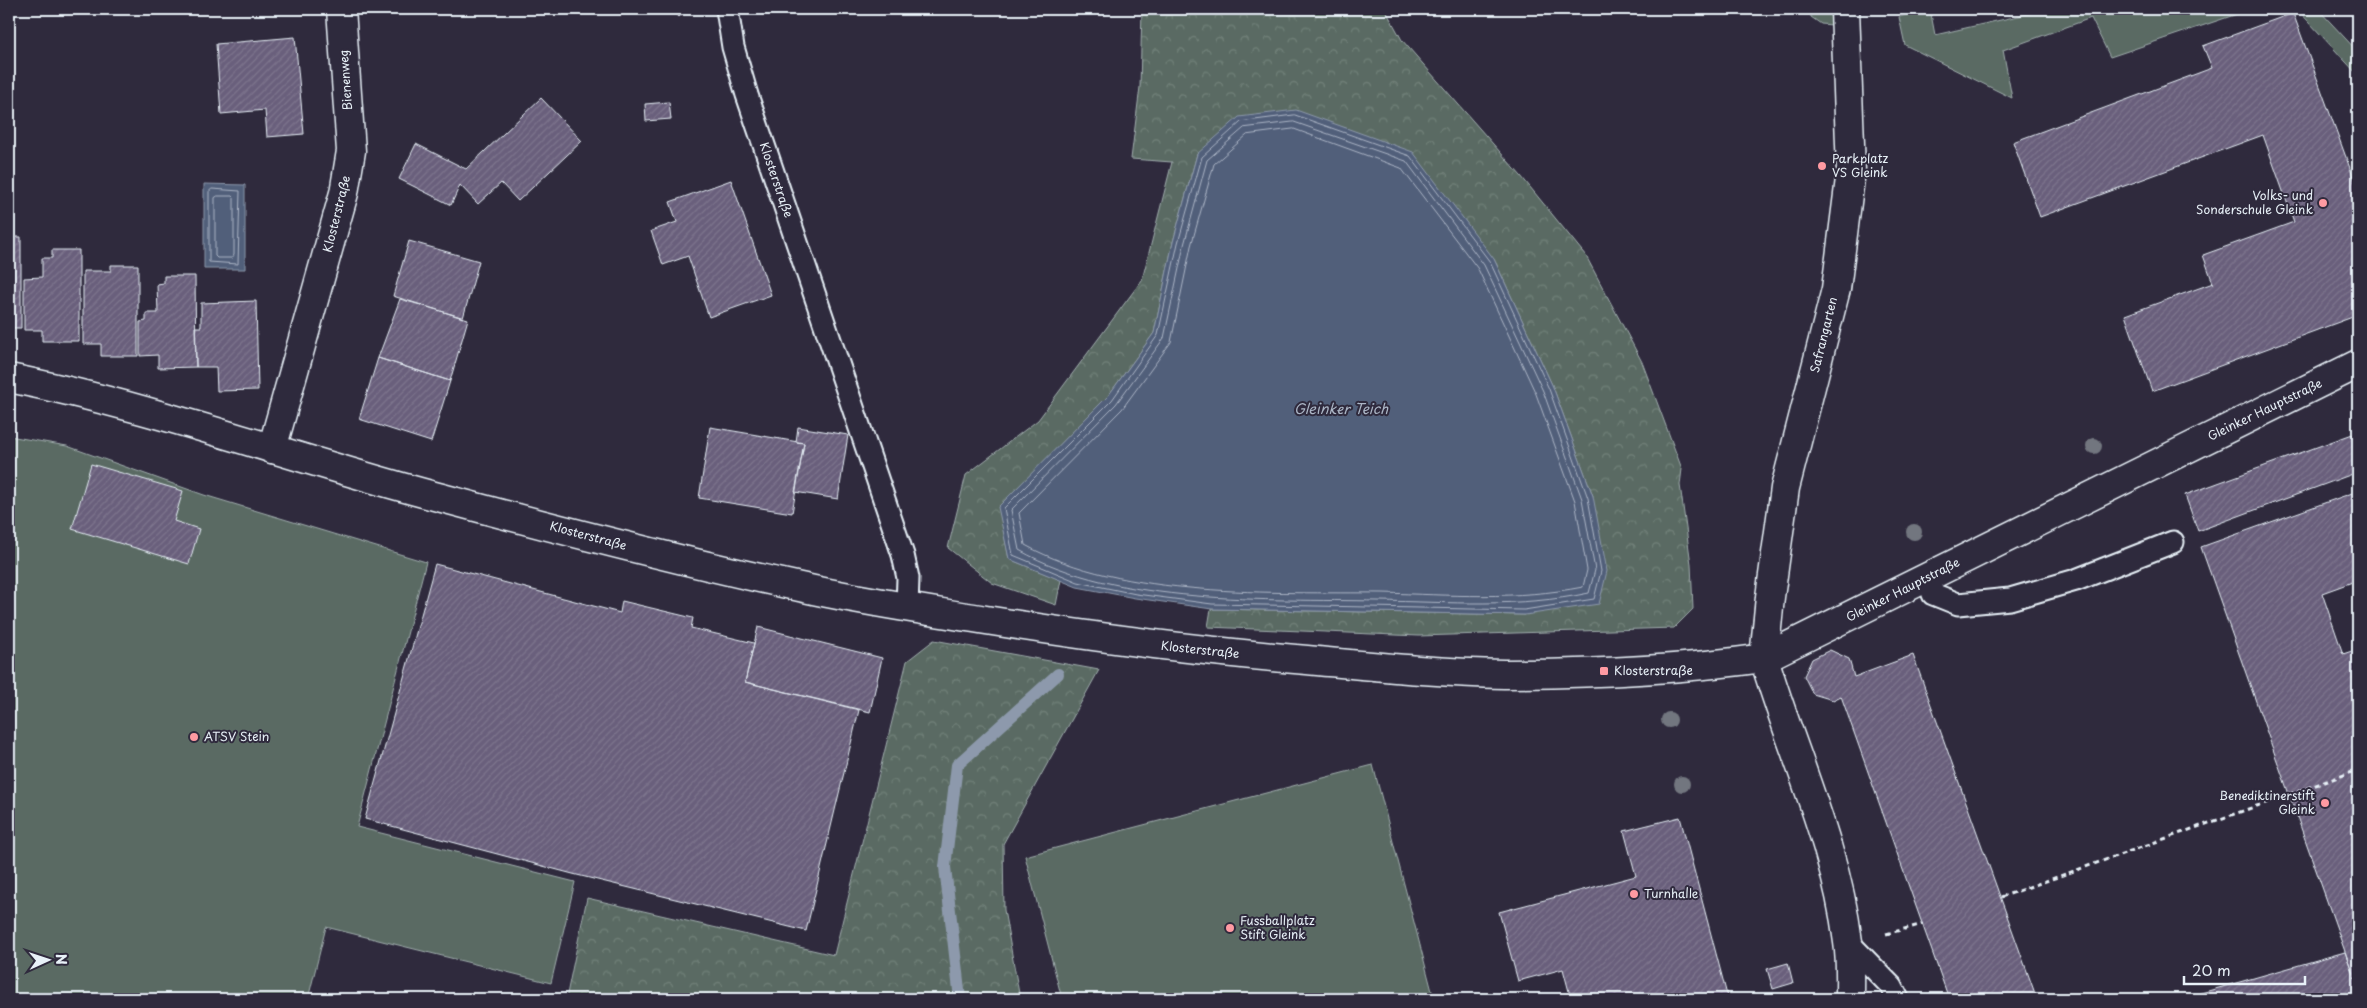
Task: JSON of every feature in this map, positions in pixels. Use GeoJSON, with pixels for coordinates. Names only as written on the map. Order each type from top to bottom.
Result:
{"type":"FeatureCollection","features":[{"type":"Feature","properties":{"kind":"street","name":"Bienenweg"},"geometry":{"type":"LineString","coordinates":[[341,9],[351,151]]}},
{"type":"Feature","properties":{"kind":"street","name":"Safrangarten"},"geometry":{"type":"LineString","coordinates":[[1764,658],[1770,597],[1785,488],[1836,289],[1850,181],[1845,9]]}},
{"type":"Feature","properties":{"kind":"street","name":"Klosterstraße"},"geometry":{"type":"LineString","coordinates":[[272,449],[344,193],[351,151]]}},
{"type":"Feature","properties":{"kind":"street","name":"Gleinker Hauptstraße"},"geometry":{"type":"LineString","coordinates":[[1764,658],[1822,632],[1927,577],[2358,364]]}},
{"type":"Feature","properties":{"kind":"street","name":"Klosterstraße"},"geometry":{"type":"LineString","coordinates":[[9,378],[158,415],[437,497],[674,558],[803,588],[907,608],[1120,641],[1252,656],[1422,670],[1504,674],[1604,672],[1698,666],[1764,658]]}},
{"type":"Feature","properties":{"kind":"street"},"geometry":{"type":"LineString","coordinates":[[1764,658],[1779,708],[1828,848],[1849,943],[1850,999]]}},
{"type":"Feature","properties":{"kind":"lane","name":"Klosterstraße"},"geometry":{"type":"LineString","coordinates":[[727,9],[733,47],[747,95],[903,555],[908,578],[907,608]]}},
{"type":"Feature","properties":{"kind":"lane"},"geometry":{"type":"LineString","coordinates":[[1927,577],[1934,594],[1958,604],[2010,599],[2076,580],[2173,542]]}},
{"type":"Feature","properties":{"kind":"lane"},"geometry":{"type":"LineString","coordinates":[[1849,943],[1892,987],[1898,999]]}},
{"type":"Feature","properties":{"kind":"path"},"geometry":{"type":"LineString","coordinates":[[2001,897],[2358,770]]}},
{"type":"Feature","properties":{"kind":"green space"},"geometry":{"type":"Polygon","coordinates":[[[1142,9],[1385,9],[1402,40],[1521,176],[1586,256],[1642,362],[1682,469],[1680,485],[1691,564],[1693,609],[1674,628],[1419,636],[1208,627],[1211,609],[1525,615],[1593,496],[1553,387],[1494,259],[1197,154],[1173,242],[1154,333],[1108,396],[999,507],[1009,559],[1061,580],[1056,605],[992,583],[948,548],[966,475],[1038,420],[1142,280],[1172,162],[1131,159],[1140,87],[1142,9]]]}},
{"type":"Feature","properties":{"kind":"green space"},"geometry":{"type":"Polygon","coordinates":[[[1810,9],[1831,9],[1832,25],[1821,24],[1811,17],[1810,9]]]}},
{"type":"Feature","properties":{"kind":"green space"},"geometry":{"type":"Polygon","coordinates":[[[1930,9],[1935,35],[2049,9],[2252,9],[2110,57],[2091,18],[2003,50],[2012,98],[1905,45],[1899,17],[1930,9]]]}},
{"type":"Feature","properties":{"kind":"green space"},"geometry":{"type":"Polygon","coordinates":[[[2297,9],[2318,9],[2358,52],[2358,75],[2297,9]]]}},
{"type":"Feature","properties":{"kind":"green space","name":"ATSV Stein"},"geometry":{"type":"Polygon","coordinates":[[[9,436],[67,446],[204,495],[426,562],[357,827],[575,882],[551,983],[326,927],[308,999],[9,999],[9,436]]]}},
{"type":"Feature","properties":{"kind":"green space"},"geometry":{"type":"Polygon","coordinates":[[[934,640],[1099,670],[1003,844],[1004,910],[1020,999],[566,999],[587,898],[834,955],[907,661],[934,640]]]}},
{"type":"Feature","properties":{"kind":"green space","name":"Fussballplatz Stift Gleink"},"geometry":{"type":"Polygon","coordinates":[[[1373,765],[1434,999],[1062,999],[1025,856],[1373,765]]]}},
{"type":"Feature","properties":{"kind":"water","name":"Gleinker Teich"},"geometry":{"type":"Polygon","coordinates":[[[1296,110],[1413,152],[1494,259],[1553,387],[1593,496],[1607,571],[1599,604],[1525,615],[1212,609],[1135,598],[1077,587],[1009,559],[998,507],[1108,396],[1154,333],[1173,242],[1197,154],[1239,117],[1296,110]]]}},
{"type":"Feature","properties":{"kind":"water"},"geometry":{"type":"Polygon","coordinates":[[[204,184],[245,185],[245,269],[204,269],[204,184]]]}},
{"type":"Feature","properties":{"kind":"building"},"geometry":{"type":"Polygon","coordinates":[[[672,9],[687,9],[679,17],[672,9]]]}},
{"type":"Feature","properties":{"kind":"building","name":"Volks- und Sonderschule Gleink"},"geometry":{"type":"Polygon","coordinates":[[[2293,13],[2358,190],[2358,315],[2152,391],[2125,315],[2213,283],[2203,255],[2294,222],[2263,135],[2040,217],[2013,142],[2212,68],[2203,46],[2293,13]]]}},
{"type":"Feature","properties":{"kind":"building"},"geometry":{"type":"Polygon","coordinates":[[[295,37],[304,134],[267,137],[265,110],[221,114],[216,44],[295,37]]]}},
{"type":"Feature","properties":{"kind":"building"},"geometry":{"type":"Polygon","coordinates":[[[541,98],[582,141],[518,201],[501,183],[478,204],[460,185],[451,205],[399,179],[416,144],[466,169],[541,98]]]}},
{"type":"Feature","properties":{"kind":"building"},"geometry":{"type":"Polygon","coordinates":[[[669,102],[671,119],[646,121],[645,104],[669,102]]]}},
{"type":"Feature","properties":{"kind":"building"},"geometry":{"type":"Polygon","coordinates":[[[731,180],[771,295],[709,317],[688,256],[663,265],[651,231],[677,222],[670,202],[731,180]]]}},
{"type":"Feature","properties":{"kind":"building"},"geometry":{"type":"Polygon","coordinates":[[[9,237],[21,237],[21,328],[9,328],[9,237]]]}},
{"type":"Feature","properties":{"kind":"building"},"geometry":{"type":"Polygon","coordinates":[[[409,241],[479,261],[463,318],[393,296],[409,241]]]}},
{"type":"Feature","properties":{"kind":"building"},"geometry":{"type":"Polygon","coordinates":[[[52,250],[79,250],[79,341],[42,341],[42,330],[24,330],[24,278],[42,277],[42,258],[52,258],[52,250]]]}},
{"type":"Feature","properties":{"kind":"building"},"geometry":{"type":"Polygon","coordinates":[[[111,265],[138,265],[138,356],[101,356],[101,344],[83,344],[83,271],[111,271],[111,265]]]}},
{"type":"Feature","properties":{"kind":"building"},"geometry":{"type":"Polygon","coordinates":[[[164,276],[195,276],[196,367],[158,368],[158,355],[140,356],[140,322],[146,321],[146,313],[158,313],[157,284],[164,283],[164,276]]]}},
{"type":"Feature","properties":{"kind":"building"},"geometry":{"type":"Polygon","coordinates":[[[400,299],[468,319],[450,381],[378,358],[400,299]]]}},
{"type":"Feature","properties":{"kind":"building"},"geometry":{"type":"Polygon","coordinates":[[[256,301],[258,390],[217,391],[216,367],[196,367],[195,327],[201,327],[201,303],[256,301]]]}},
{"type":"Feature","properties":{"kind":"building"},"geometry":{"type":"Polygon","coordinates":[[[378,358],[450,381],[431,442],[359,419],[378,358]]]}},
{"type":"Feature","properties":{"kind":"building"},"geometry":{"type":"Polygon","coordinates":[[[710,427],[804,443],[792,513],[699,498],[710,427]]]}},
{"type":"Feature","properties":{"kind":"building"},"geometry":{"type":"Polygon","coordinates":[[[798,427],[848,435],[838,499],[795,492],[804,443],[796,442],[798,427]]]}},
{"type":"Feature","properties":{"kind":"building"},"geometry":{"type":"Polygon","coordinates":[[[2358,432],[2358,472],[2198,531],[2185,495],[2358,432]]]}},
{"type":"Feature","properties":{"kind":"building"},"geometry":{"type":"Polygon","coordinates":[[[91,464],[183,491],[174,521],[199,529],[189,564],[72,529],[91,464]]]}},
{"type":"Feature","properties":{"kind":"building","name":"Benediktinerstift Gleink"},"geometry":{"type":"Polygon","coordinates":[[[2358,491],[2358,580],[2322,593],[2343,654],[2358,649],[2358,988],[2201,547],[2358,491]]]}},
{"type":"Feature","properties":{"kind":"building"},"geometry":{"type":"Polygon","coordinates":[[[435,564],[620,613],[622,601],[693,618],[691,628],[754,643],[745,682],[859,710],[806,931],[573,874],[365,819],[435,564]]]}},
{"type":"Feature","properties":{"kind":"building"},"geometry":{"type":"Polygon","coordinates":[[[758,627],[882,658],[870,712],[745,682],[758,627]]]}},
{"type":"Feature","properties":{"kind":"building"},"geometry":{"type":"Polygon","coordinates":[[[1830,650],[1849,659],[1854,677],[1913,655],[2037,999],[1949,999],[1841,696],[1833,700],[1813,694],[1804,676],[1812,659],[1830,650]]]}},
{"type":"Feature","properties":{"kind":"building","name":"Turnhalle"},"geometry":{"type":"Polygon","coordinates":[[[1680,817],[1728,999],[1571,999],[1563,969],[1518,981],[1499,912],[1636,876],[1624,831],[1680,817]]]}},
{"type":"Feature","properties":{"kind":"building"},"geometry":{"type":"Polygon","coordinates":[[[2345,952],[2358,988],[2358,999],[2180,999],[2345,952]]]}},
{"type":"Feature","properties":{"kind":"building"},"geometry":{"type":"Polygon","coordinates":[[[1788,963],[1793,983],[1773,989],[1767,969],[1788,963]]]}},
{"type":"Feature","properties":{"kind":"waterway"},"geometry":{"type":"LineString","coordinates":[[960,999],[945,867],[957,765],[1058,674]]}},
{"type":"Feature","properties":{"kind":"place","name":"Parkplatz VS Gleink"},"geometry":{"type":"Point","coordinates":[1822,166]}},
{"type":"Feature","properties":{"kind":"place","name":"Volks- und Sonderschule Gleink"},"geometry":{"type":"Point","coordinates":[2323,203]}},
{"type":"Feature","properties":{"kind":"place","name":"Klosterstraße"},"geometry":{"type":"Point","coordinates":[1604,671]}},
{"type":"Feature","properties":{"kind":"place","name":"ATSV Stein"},"geometry":{"type":"Point","coordinates":[194,737]}},
{"type":"Feature","properties":{"kind":"place","name":"Benediktinerstift Gleink"},"geometry":{"type":"Point","coordinates":[2325,803]}},
{"type":"Feature","properties":{"kind":"place","name":"Turnhalle"},"geometry":{"type":"Point","coordinates":[1634,894]}},
{"type":"Feature","properties":{"kind":"place","name":"Fussballplatz Stift Gleink"},"geometry":{"type":"Point","coordinates":[1230,928]}}]}
